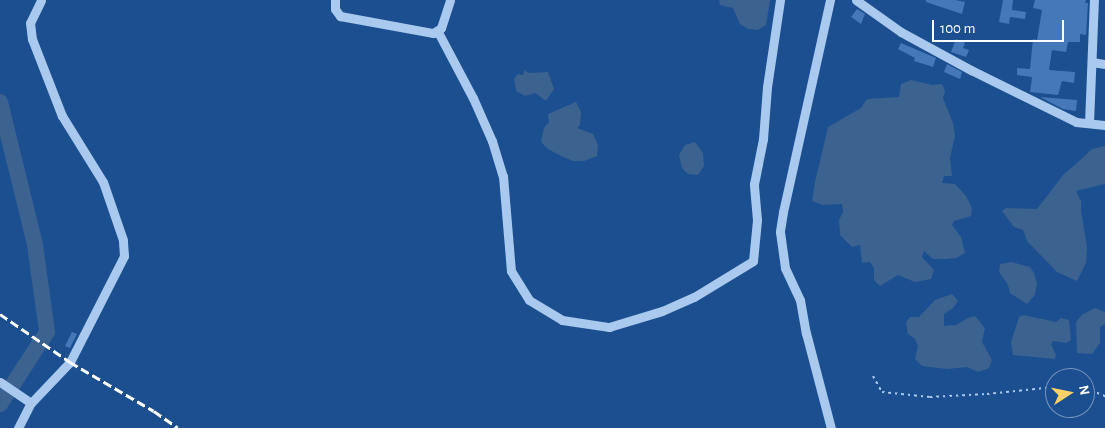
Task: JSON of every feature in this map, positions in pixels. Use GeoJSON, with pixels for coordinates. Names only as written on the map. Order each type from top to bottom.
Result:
{"type":"FeatureCollection","features":[{"type":"Feature","properties":{"kind":"street"},"geometry":{"type":"LineString","coordinates":[[18,428],[30,403],[70,362],[124,256],[123,240],[103,182],[62,116],[32,40],[30,23],[41,0]]}},
{"type":"Feature","properties":{"kind":"street"},"geometry":{"type":"LineString","coordinates":[[335,0],[335,9],[340,16],[433,33],[438,32],[441,28],[450,0]]}},
{"type":"Feature","properties":{"kind":"street"},"geometry":{"type":"LineString","coordinates":[[438,32],[473,98],[504,176],[511,271],[529,300],[562,320],[609,327],[662,311],[694,297],[753,261],[757,220],[754,184],[763,139],[767,87],[780,0]]}},
{"type":"Feature","properties":{"kind":"street"},"geometry":{"type":"LineString","coordinates":[[830,0],[780,232],[785,268],[800,300],[806,333],[831,428]]}},
{"type":"Feature","properties":{"kind":"street"},"geometry":{"type":"LineString","coordinates":[[856,0],[901,32],[971,70],[1076,122],[1105,125]]}},
{"type":"Feature","properties":{"kind":"street"},"geometry":{"type":"LineString","coordinates":[[1089,123],[1094,4],[1105,8]]}},
{"type":"Feature","properties":{"kind":"street"},"geometry":{"type":"LineString","coordinates":[[1092,62],[1105,64]]}},
{"type":"Feature","properties":{"kind":"street"},"geometry":{"type":"LineString","coordinates":[[0,382],[30,403]]}},
{"type":"Feature","properties":{"kind":"path"},"geometry":{"type":"LineString","coordinates":[[874,376],[882,392],[930,397],[1045,388]]}},
{"type":"Feature","properties":{"kind":"water"},"geometry":{"type":"Polygon","coordinates":[[[719,0],[770,0],[766,25],[758,30],[748,29],[740,24],[733,8],[720,5],[719,0]]]}},
{"type":"Feature","properties":{"kind":"water"},"geometry":{"type":"Polygon","coordinates":[[[524,70],[529,73],[548,72],[554,89],[546,101],[535,93],[525,96],[516,91],[514,79],[518,74],[523,75],[524,70]]]}},
{"type":"Feature","properties":{"kind":"water"},"geometry":{"type":"Polygon","coordinates":[[[911,80],[932,85],[942,84],[945,91],[943,98],[953,123],[955,136],[950,158],[952,176],[944,176],[942,183],[955,184],[966,196],[972,208],[971,216],[954,221],[952,225],[961,237],[965,253],[956,258],[933,259],[924,251],[922,257],[934,270],[931,279],[915,282],[898,275],[880,286],[874,280],[874,268],[870,262],[862,263],[860,245],[852,247],[840,235],[839,220],[843,212],[842,204],[823,205],[812,201],[828,127],[861,108],[867,99],[899,97],[901,84],[911,80]]]}},
{"type":"Feature","properties":{"kind":"water"},"geometry":{"type":"Polygon","coordinates":[[[576,102],[581,112],[580,125],[577,128],[593,134],[598,145],[597,156],[584,161],[573,161],[561,156],[548,149],[541,142],[544,128],[549,122],[548,114],[576,102]]]}},
{"type":"Feature","properties":{"kind":"water"},"geometry":{"type":"Polygon","coordinates":[[[695,142],[703,153],[704,166],[698,175],[688,174],[682,168],[679,155],[685,145],[695,142]]]}},
{"type":"Feature","properties":{"kind":"water"},"geometry":{"type":"Polygon","coordinates":[[[1105,146],[1105,184],[1076,191],[1081,201],[1087,247],[1086,263],[1077,281],[1057,272],[1027,241],[1023,230],[1014,227],[1002,211],[1006,208],[1037,209],[1064,174],[1092,149],[1105,146]]]}},
{"type":"Feature","properties":{"kind":"water"},"geometry":{"type":"Polygon","coordinates":[[[1011,262],[1030,267],[1034,273],[1037,284],[1035,295],[1027,304],[1010,293],[1008,285],[999,272],[1000,264],[1011,262]]]}},
{"type":"Feature","properties":{"kind":"water"},"geometry":{"type":"Polygon","coordinates":[[[952,294],[958,301],[953,308],[944,314],[944,326],[956,325],[975,316],[985,328],[982,342],[992,360],[989,368],[978,372],[967,367],[947,369],[922,366],[915,359],[918,346],[914,338],[908,334],[906,322],[910,317],[919,317],[935,300],[952,294]]]}},
{"type":"Feature","properties":{"kind":"water"},"geometry":{"type":"Polygon","coordinates":[[[1095,308],[1105,312],[1105,324],[1100,327],[1100,343],[1092,354],[1077,353],[1076,322],[1083,314],[1095,308]]]}},
{"type":"Feature","properties":{"kind":"water"},"geometry":{"type":"Polygon","coordinates":[[[1023,315],[1056,322],[1061,318],[1069,320],[1071,340],[1066,343],[1053,341],[1051,344],[1056,355],[1055,359],[1013,355],[1011,342],[1019,317],[1023,315]]]}},
{"type":"Feature","properties":{"kind":"building"},"geometry":{"type":"Polygon","coordinates":[[[926,0],[965,2],[962,14],[926,2],[926,0]]]}},
{"type":"Feature","properties":{"kind":"building"},"geometry":{"type":"Polygon","coordinates":[[[1003,0],[1013,0],[1012,10],[1026,12],[1025,19],[1010,17],[1009,24],[999,22],[1003,0]]]}},
{"type":"Feature","properties":{"kind":"building"},"geometry":{"type":"Polygon","coordinates":[[[1035,0],[1086,0],[1085,3],[1088,3],[1086,35],[1080,34],[1080,42],[1068,42],[1066,52],[1052,50],[1049,70],[1075,72],[1074,83],[1062,81],[1058,95],[1030,92],[1032,77],[1017,75],[1017,68],[1030,69],[1033,39],[1037,40],[1042,10],[1033,8],[1035,0]]]}},
{"type":"Feature","properties":{"kind":"building"},"geometry":{"type":"Polygon","coordinates":[[[857,9],[865,14],[861,24],[851,17],[857,9]]]}},
{"type":"Feature","properties":{"kind":"building"},"geometry":{"type":"Polygon","coordinates":[[[956,39],[965,43],[963,48],[969,50],[966,57],[951,52],[956,39]]]}},
{"type":"Feature","properties":{"kind":"building"},"geometry":{"type":"Polygon","coordinates":[[[901,43],[936,58],[933,67],[914,61],[915,58],[898,49],[901,43]]]}},
{"type":"Feature","properties":{"kind":"building"},"geometry":{"type":"Polygon","coordinates":[[[947,64],[962,72],[960,79],[944,72],[947,64]]]}},
{"type":"Feature","properties":{"kind":"building"},"geometry":{"type":"Polygon","coordinates":[[[1040,97],[1077,100],[1076,111],[1063,109],[1040,97]]]}},
{"type":"Feature","properties":{"kind":"building"},"geometry":{"type":"Polygon","coordinates":[[[72,332],[77,334],[70,348],[65,346],[72,332]]]}},
{"type":"Feature","properties":{"kind":"waterway"},"geometry":{"type":"LineString","coordinates":[[0,102],[35,245],[47,332],[0,404]]}},
{"type":"Feature","properties":{"kind":"railway"},"geometry":{"type":"LineString","coordinates":[[0,314],[70,362],[154,411],[178,428]]}}]}
